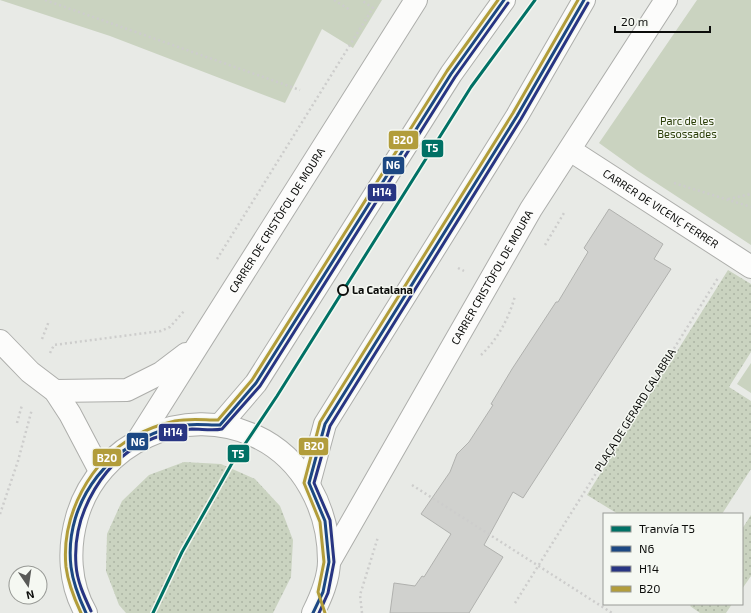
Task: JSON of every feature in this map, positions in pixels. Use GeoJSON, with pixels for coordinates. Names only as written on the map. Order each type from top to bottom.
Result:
{"type":"FeatureCollection","features":[{"type":"Feature","properties":{"kind":"street","name":"CARRER DE CRISTÒFOL DE MOURA"},"geometry":{"type":"LineString","coordinates":[[138,440],[416,0]]}},
{"type":"Feature","properties":{"kind":"street"},"geometry":{"type":"LineString","coordinates":[[220,425],[256,383],[451,74],[504,0]]}},
{"type":"Feature","properties":{"kind":"street"},"geometry":{"type":"LineString","coordinates":[[309,482],[325,424],[513,122],[584,0]]}},
{"type":"Feature","properties":{"kind":"street","name":"CARRER CRISTÒFOL DE MOURA"},"geometry":{"type":"LineString","coordinates":[[329,562],[531,209],[666,0]]}},
{"type":"Feature","properties":{"kind":"street","name":"CARRER DE VICENÇ FERRER"},"geometry":{"type":"LineString","coordinates":[[570,150],[751,267]]}},
{"type":"Feature","properties":{"kind":"street"},"geometry":{"type":"LineString","coordinates":[[0,341],[30,372],[55,391],[70,414],[100,471]]}},
{"type":"Feature","properties":{"kind":"street"},"geometry":{"type":"LineString","coordinates":[[55,391],[127,390],[161,374],[198,345]]}},
{"type":"Feature","properties":{"kind":"street"},"geometry":{"type":"LineString","coordinates":[[86,613],[81,605],[72,570],[72,535],[81,501],[100,471],[118,453],[138,440],[178,426],[220,425],[255,436],[285,455],[309,482],[325,521],[329,562],[323,592],[314,613]]}},
{"type":"Feature","properties":{"kind":"street"},"geometry":{"type":"LineString","coordinates":[[323,592],[330,613]]}},
{"type":"Feature","properties":{"kind":"path"},"geometry":{"type":"LineString","coordinates":[[45,0],[300,90]]}},
{"type":"Feature","properties":{"kind":"path"},"geometry":{"type":"LineString","coordinates":[[334,0],[350,10]]}},
{"type":"Feature","properties":{"kind":"path"},"geometry":{"type":"LineString","coordinates":[[214,264],[373,8],[361,0]]}},
{"type":"Feature","properties":{"kind":"path"},"geometry":{"type":"LineString","coordinates":[[667,180],[751,207]]}},
{"type":"Feature","properties":{"kind":"path"},"geometry":{"type":"LineString","coordinates":[[727,199],[751,194]]}},
{"type":"Feature","properties":{"kind":"path","name":"PLAÇA DE GERARD CALABRIA"},"geometry":{"type":"LineString","coordinates":[[515,603],[732,255]]}},
{"type":"Feature","properties":{"kind":"path"},"geometry":{"type":"LineString","coordinates":[[51,350],[54,345],[161,331],[170,327],[189,304]]}},
{"type":"Feature","properties":{"kind":"path"},"geometry":{"type":"LineString","coordinates":[[42,339],[49,321]]}},
{"type":"Feature","properties":{"kind":"path"},"geometry":{"type":"LineString","coordinates":[[17,423],[22,405]]}},
{"type":"Feature","properties":{"kind":"path"},"geometry":{"type":"LineString","coordinates":[[0,514],[19,459],[29,416]]}},
{"type":"Feature","properties":{"kind":"path"},"geometry":{"type":"LineString","coordinates":[[412,485],[612,613]]}},
{"type":"Feature","properties":{"kind":"path"},"geometry":{"type":"LineString","coordinates":[[362,613],[360,595],[380,530]]}},
{"type":"Feature","properties":{"kind":"green space"},"geometry":{"type":"Polygon","coordinates":[[[0,0],[382,0],[353,48],[322,29],[285,103],[110,36],[0,0]]]}},
{"type":"Feature","properties":{"kind":"green space","name":"Parc de les Besossades"},"geometry":{"type":"Polygon","coordinates":[[[697,0],[751,0],[751,245],[638,171],[599,143],[697,0]]]}},
{"type":"Feature","properties":{"kind":"green space"},"geometry":{"type":"Polygon","coordinates":[[[728,270],[751,284],[751,352],[729,387],[751,401],[751,469],[723,513],[616,513],[587,495],[728,270]]]}},
{"type":"Feature","properties":{"kind":"green space"},"geometry":{"type":"Polygon","coordinates":[[[751,363],[751,393],[737,384],[751,363]]]}},
{"type":"Feature","properties":{"kind":"green space"},"geometry":{"type":"Polygon","coordinates":[[[184,462],[221,464],[255,479],[280,506],[293,540],[291,577],[273,613],[126,613],[119,605],[106,571],[107,534],[122,501],[149,475],[184,462]]]}},
{"type":"Feature","properties":{"kind":"green space"},"geometry":{"type":"Polygon","coordinates":[[[751,515],[751,576],[743,588],[743,527],[751,515]]]}},
{"type":"Feature","properties":{"kind":"green space"},"geometry":{"type":"Polygon","coordinates":[[[731,605],[726,613],[700,613],[690,606],[731,605]]]}},
{"type":"Feature","properties":{"kind":"building"},"geometry":{"type":"Polygon","coordinates":[[[609,209],[663,244],[654,259],[671,269],[523,498],[513,492],[484,545],[503,557],[469,613],[390,613],[394,583],[415,586],[422,576],[424,577],[451,534],[421,514],[450,472],[457,454],[469,442],[493,405],[491,404],[512,369],[556,302],[558,302],[588,252],[584,248],[609,209]]]}},
{"type":"Feature","properties":{"kind":"tram line","name":"T5"},"geometry":{"type":"LineString","coordinates":[[153,613],[182,552],[231,465],[277,396],[471,87],[535,0]]}},
{"type":"Feature","properties":{"kind":"transit line","name":"B20"},"geometry":{"type":"LineString","coordinates":[[81,613],[68,579],[66,567],[66,547],[68,528],[74,509],[82,491],[92,475],[119,447],[144,431],[180,420],[218,420],[252,380],[447,71],[498,0]]}},
{"type":"Feature","properties":{"kind":"transit line","name":"N6"},"geometry":{"type":"LineString","coordinates":[[86,613],[73,579],[71,567],[71,542],[75,518],[84,496],[97,476],[114,459],[133,444],[154,433],[182,425],[220,425],[256,383],[451,74],[504,0]]}},
{"type":"Feature","properties":{"kind":"transit line","name":"B20"},"geometry":{"type":"LineString","coordinates":[[325,613],[318,592],[324,562],[320,522],[304,483],[320,422],[513,113],[578,0]]}},
{"type":"Feature","properties":{"kind":"transit line","name":"N6"},"geometry":{"type":"LineString","coordinates":[[313,613],[323,592],[329,562],[325,521],[309,483],[325,424],[517,116],[584,0]]}},
{"type":"Feature","properties":{"kind":"transit line","name":"H14"},"geometry":{"type":"LineString","coordinates":[[91,611],[79,583],[76,565],[76,545],[79,526],[95,489],[106,473],[120,459],[136,447],[154,438],[173,432],[192,429],[222,429],[260,386],[455,77],[508,3]]}},
{"type":"Feature","properties":{"kind":"transit line","name":"H14"},"geometry":{"type":"LineString","coordinates":[[319,613],[328,593],[334,562],[330,520],[314,483],[330,426],[521,119],[588,3]]}},
{"type":"Feature","properties":{"kind":"place","name":"La Catalana"},"geometry":{"type":"Point","coordinates":[343,290]}}]}
